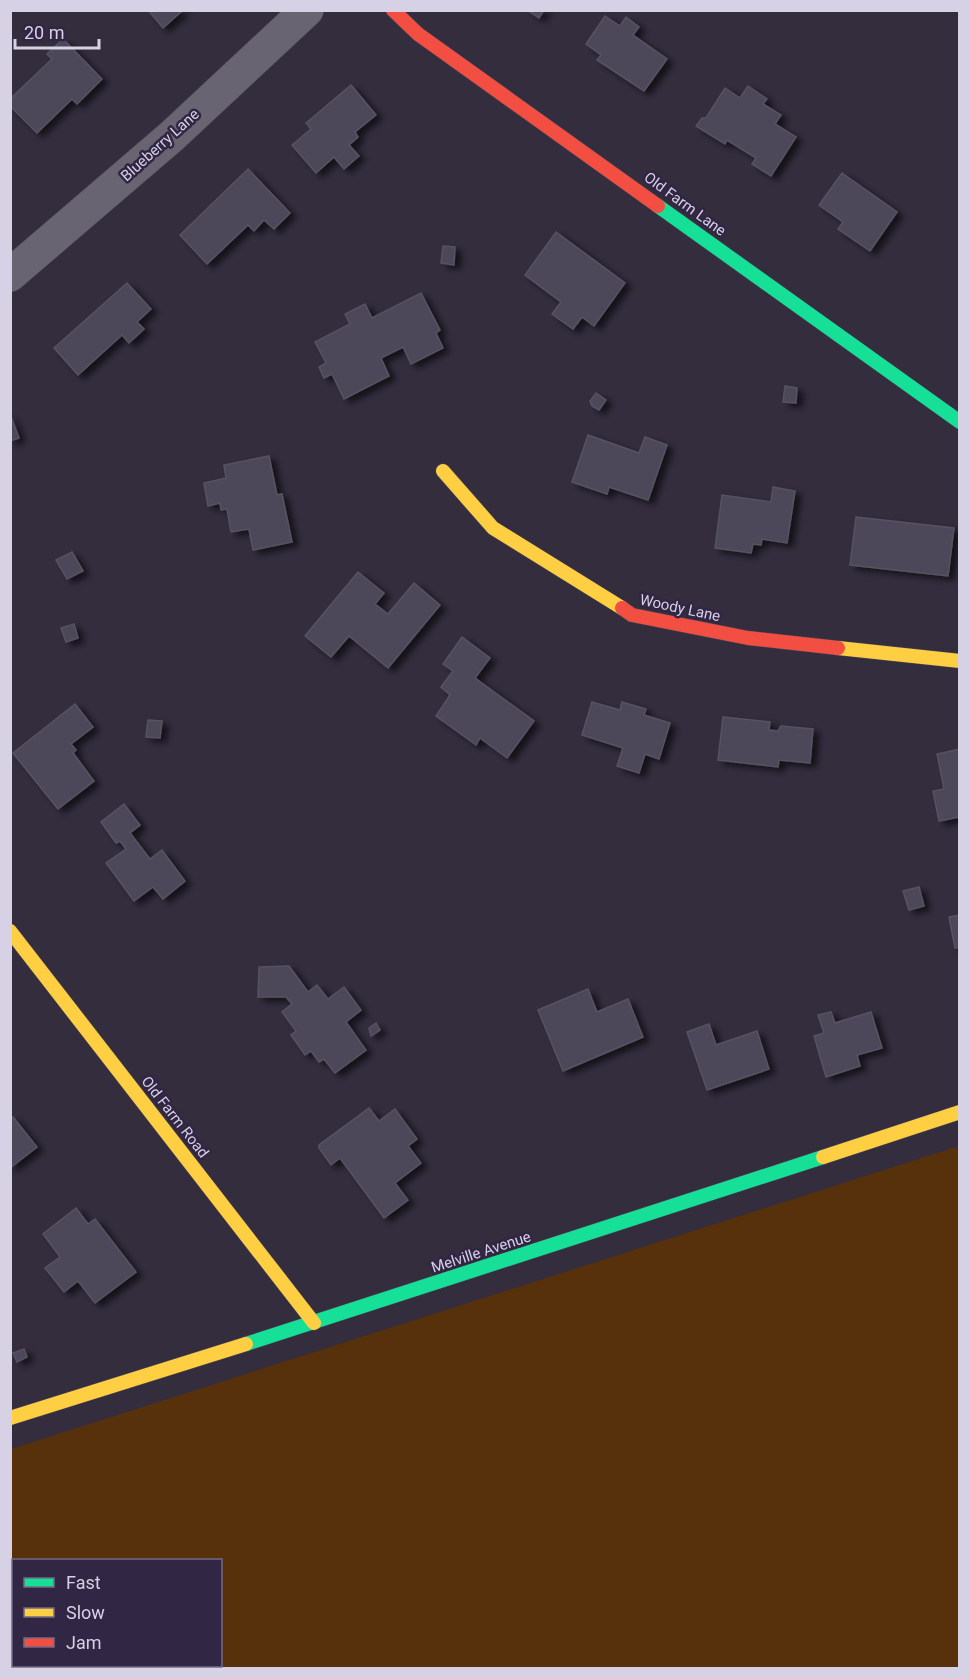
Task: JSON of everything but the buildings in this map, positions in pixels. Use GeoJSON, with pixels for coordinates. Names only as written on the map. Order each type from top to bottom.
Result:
{"type":"FeatureCollection","features":[{"type":"Feature","properties":{"kind":"street","name":"Blueberry Lane"},"geometry":{"type":"LineString","coordinates":[[10,275],[172,136],[307,10]]}},
{"type":"Feature","properties":{"kind":"street","name":"Old Farm Lane"},"geometry":{"type":"LineString","coordinates":[[393,10],[418,34],[960,422]]}},
{"type":"Feature","properties":{"kind":"street","name":"Woody Lane"},"geometry":{"type":"LineString","coordinates":[[443,471],[493,528],[632,615],[748,639],[960,661]]}},
{"type":"Feature","properties":{"kind":"street","name":"Old Farm Road"},"geometry":{"type":"LineString","coordinates":[[10,931],[314,1323]]}},
{"type":"Feature","properties":{"kind":"street","name":"Melville Avenue"},"geometry":{"type":"LineString","coordinates":[[10,1418],[314,1323],[960,1112]]}},
{"type":"Feature","properties":{"kind":"shaded area"},"geometry":{"type":"Polygon","coordinates":[[[959,1146],[959,1668],[11,1668],[11,1449],[959,1146]]]}},
{"type":"Feature","properties":{"kind":"traffic: fast"},"geometry":{"type":"LineString","coordinates":[[658,206],[960,422]]}},
{"type":"Feature","properties":{"kind":"traffic: fast"},"geometry":{"type":"LineString","coordinates":[[246,1344],[823,1157]]}},
{"type":"Feature","properties":{"kind":"traffic: slow"},"geometry":{"type":"LineString","coordinates":[[443,471],[493,528],[622,608]]}},
{"type":"Feature","properties":{"kind":"traffic: slow"},"geometry":{"type":"LineString","coordinates":[[838,648],[960,661]]}},
{"type":"Feature","properties":{"kind":"traffic: slow"},"geometry":{"type":"LineString","coordinates":[[10,931],[314,1323]]}},
{"type":"Feature","properties":{"kind":"traffic: slow"},"geometry":{"type":"LineString","coordinates":[[823,1157],[960,1112]]}},
{"type":"Feature","properties":{"kind":"traffic: slow"},"geometry":{"type":"LineString","coordinates":[[10,1418],[246,1344]]}},
{"type":"Feature","properties":{"kind":"traffic: jam"},"geometry":{"type":"LineString","coordinates":[[393,10],[418,34],[658,206]]}},
{"type":"Feature","properties":{"kind":"traffic: jam"},"geometry":{"type":"LineString","coordinates":[[622,608],[632,615],[748,638],[838,648]]}}]}
